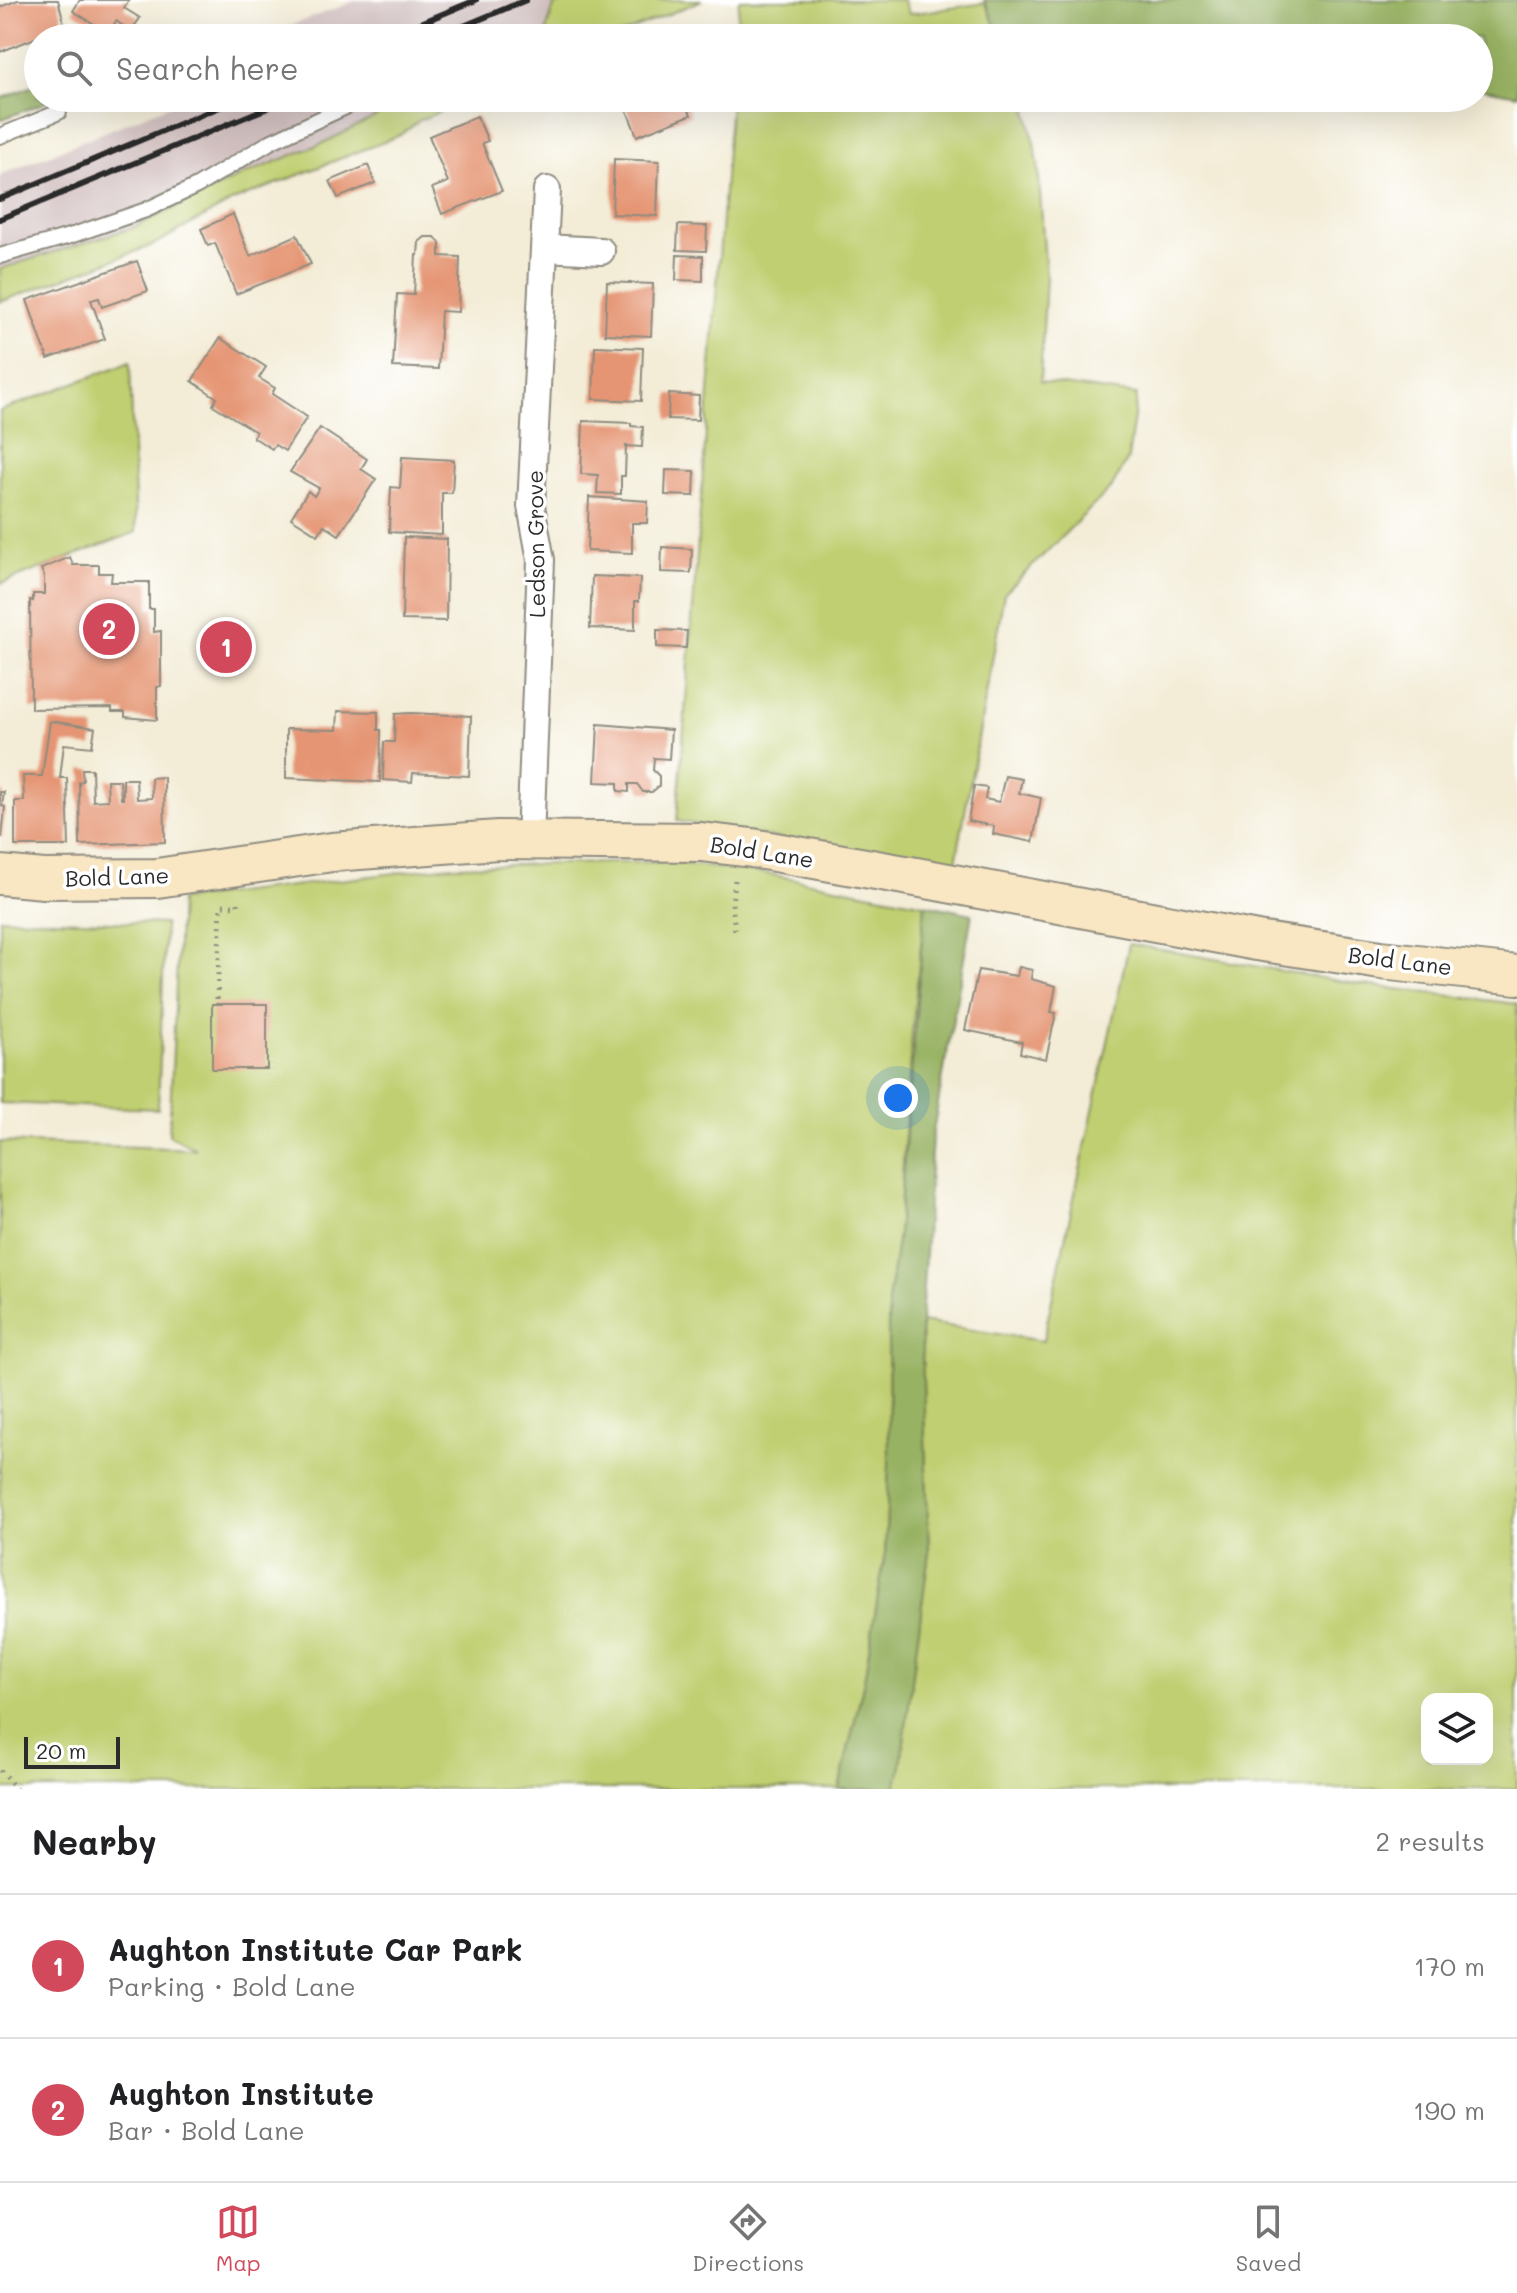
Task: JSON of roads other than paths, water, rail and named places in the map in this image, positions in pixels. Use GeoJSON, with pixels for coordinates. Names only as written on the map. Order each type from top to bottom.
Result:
{"type":"FeatureCollection","features":[{"type":"Feature","properties":{"kind":"street","name":"Ledson Grove"},"geometry":{"type":"LineString","coordinates":[[530,840],[541,560],[531,506],[547,190]]}},
{"type":"Feature","properties":{"kind":"street"},"geometry":{"type":"LineString","coordinates":[[545,248],[601,251]]}},
{"type":"Feature","properties":{"kind":"street","name":"Bold Lane"},"geometry":{"type":"LineString","coordinates":[[0,875],[44,879],[157,878],[332,852],[530,840],[676,841],[752,848],[1257,941],[1381,960],[1517,975]]}},
{"type":"Feature","properties":{"kind":"lane"},"geometry":{"type":"LineString","coordinates":[[0,136],[59,112]]}},
{"type":"Feature","properties":{"kind":"lane"},"geometry":{"type":"LineString","coordinates":[[0,256],[146,210],[197,186],[272,141],[335,112]]}},
{"type":"Feature","properties":{"kind":"railway"},"geometry":{"type":"LineString","coordinates":[[419,24],[476,0]]}},
{"type":"Feature","properties":{"kind":"railway"},"geometry":{"type":"LineString","coordinates":[[469,24],[526,0]]}},
{"type":"Feature","properties":{"kind":"railway"},"geometry":{"type":"LineString","coordinates":[[0,199],[208,112]]}},
{"type":"Feature","properties":{"kind":"railway"},"geometry":{"type":"LineString","coordinates":[[0,219],[257,112]]}},
{"type":"Feature","properties":{"kind":"place","name":"Aughton Institute"},"geometry":{"type":"Point","coordinates":[109,629]}},
{"type":"Feature","properties":{"kind":"place","name":"Aughton Institute Car Park"},"geometry":{"type":"Point","coordinates":[226,647]}}]}
